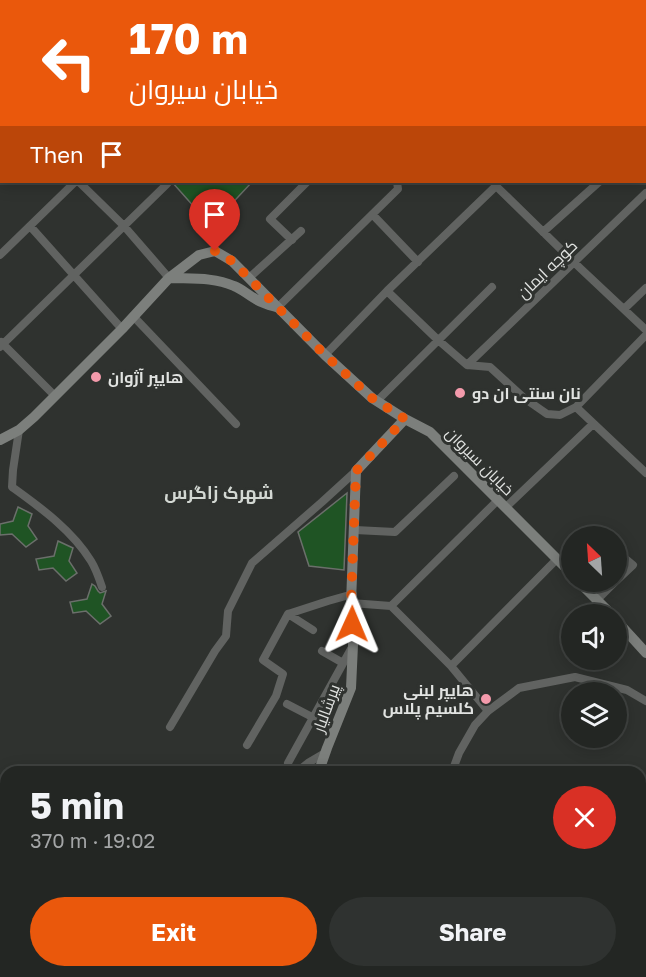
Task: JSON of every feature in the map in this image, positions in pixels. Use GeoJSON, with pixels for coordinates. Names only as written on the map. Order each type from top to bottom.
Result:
{"type":"FeatureCollection","features":[{"type":"Feature","properties":{"kind":"street"},"geometry":{"type":"LineString","coordinates":[[0,255],[76,183]]}},
{"type":"Feature","properties":{"kind":"street"},"geometry":{"type":"LineString","coordinates":[[78,183],[124,226],[169,278]]}},
{"type":"Feature","properties":{"kind":"street"},"geometry":{"type":"LineString","coordinates":[[55,396],[1,344],[166,183]]}},
{"type":"Feature","properties":{"kind":"street"},"geometry":{"type":"LineString","coordinates":[[291,240],[270,219],[307,183]]}},
{"type":"Feature","properties":{"kind":"street"},"geometry":{"type":"LineString","coordinates":[[278,307],[398,189],[397,183]]}},
{"type":"Feature","properties":{"kind":"street"},"geometry":{"type":"LineString","coordinates":[[543,232],[598,183]]}},
{"type":"Feature","properties":{"kind":"street"},"geometry":{"type":"LineString","coordinates":[[325,355],[387,291],[496,186],[646,330]]}},
{"type":"Feature","properties":{"kind":"street","name":"کوچه ایمان"},"geometry":{"type":"LineString","coordinates":[[467,365],[646,193]]}},
{"type":"Feature","properties":{"kind":"street"},"geometry":{"type":"LineString","coordinates":[[373,215],[418,262]]}},
{"type":"Feature","properties":{"kind":"street"},"geometry":{"type":"LineString","coordinates":[[30,226],[122,329]]}},
{"type":"Feature","properties":{"kind":"street"},"geometry":{"type":"LineString","coordinates":[[249,278],[301,231]]}},
{"type":"Feature","properties":{"kind":"street","name":"خیابان سیروان"},"geometry":{"type":"LineString","coordinates":[[0,440],[19,430],[55,396],[134,317],[169,278],[199,255],[215,251],[232,261],[325,355],[377,401],[430,432],[561,563]]}},
{"type":"Feature","properties":{"kind":"street","name":"خیابان سیروان"},"geometry":{"type":"LineString","coordinates":[[169,278],[217,280],[236,286],[264,303],[278,307]]}},
{"type":"Feature","properties":{"kind":"street"},"geometry":{"type":"LineString","coordinates":[[377,401],[492,287]]}},
{"type":"Feature","properties":{"kind":"street"},"geometry":{"type":"LineString","coordinates":[[624,309],[646,288]]}},
{"type":"Feature","properties":{"kind":"street"},"geometry":{"type":"LineString","coordinates":[[387,291],[467,365],[490,367],[524,398],[547,414],[560,416],[576,407],[646,335]]}},
{"type":"Feature","properties":{"kind":"street"},"geometry":{"type":"LineString","coordinates":[[134,317],[236,424]]}},
{"type":"Feature","properties":{"kind":"street"},"geometry":{"type":"LineString","coordinates":[[576,407],[646,473]]}},
{"type":"Feature","properties":{"kind":"street"},"geometry":{"type":"LineString","coordinates":[[170,727],[226,636],[228,611],[252,562],[356,471],[405,419]]}},
{"type":"Feature","properties":{"kind":"street"},"geometry":{"type":"LineString","coordinates":[[391,606],[593,424]]}},
{"type":"Feature","properties":{"kind":"street"},"geometry":{"type":"LineString","coordinates":[[19,430],[12,488],[42,509],[75,539],[92,562],[102,587]]}},
{"type":"Feature","properties":{"kind":"street","name":"پیرشالیار"},"geometry":{"type":"LineString","coordinates":[[321,766],[351,688],[356,471]]}},
{"type":"Feature","properties":{"kind":"street"},"geometry":{"type":"LineString","coordinates":[[355,530],[395,532],[454,476]]}},
{"type":"Feature","properties":{"kind":"street"},"geometry":{"type":"LineString","coordinates":[[451,666],[557,559]]}},
{"type":"Feature","properties":{"kind":"street"},"geometry":{"type":"LineString","coordinates":[[627,560],[633,565],[627,571]]}},
{"type":"Feature","properties":{"kind":"street"},"geometry":{"type":"LineString","coordinates":[[589,592],[601,604]]}},
{"type":"Feature","properties":{"kind":"street"},"geometry":{"type":"LineString","coordinates":[[597,600],[605,592]]}},
{"type":"Feature","properties":{"kind":"street"},"geometry":{"type":"LineString","coordinates":[[247,745],[276,696],[283,674],[263,660],[288,614],[327,601],[352,599],[391,606],[451,666],[488,711]]}},
{"type":"Feature","properties":{"kind":"street"},"geometry":{"type":"LineString","coordinates":[[288,614],[313,630]]}},
{"type":"Feature","properties":{"kind":"street"},"geometry":{"type":"LineString","coordinates":[[628,631],[646,638]]}},
{"type":"Feature","properties":{"kind":"street"},"geometry":{"type":"LineString","coordinates":[[628,631],[646,653]]}},
{"type":"Feature","properties":{"kind":"street"},"geometry":{"type":"LineString","coordinates":[[288,763],[353,645]]}},
{"type":"Feature","properties":{"kind":"street"},"geometry":{"type":"LineString","coordinates":[[322,651],[344,663]]}},
{"type":"Feature","properties":{"kind":"street"},"geometry":{"type":"LineString","coordinates":[[454,766],[475,724],[488,711],[519,688],[575,677],[627,690],[646,701]]}},
{"type":"Feature","properties":{"kind":"street"},"geometry":{"type":"LineString","coordinates":[[287,704],[314,718]]}},
{"type":"Feature","properties":{"kind":"street"},"geometry":{"type":"LineString","coordinates":[[304,766],[325,753]]}},
{"type":"Feature","properties":{"kind":"building"},"geometry":{"type":"Polygon","coordinates":[[[173,183],[251,183],[211,226],[173,183]]]}},
{"type":"Feature","properties":{"kind":"building"},"geometry":{"type":"Polygon","coordinates":[[[347,493],[344,570],[309,566],[298,532],[347,493]]]}},
{"type":"Feature","properties":{"kind":"building"},"geometry":{"type":"Polygon","coordinates":[[[18,507],[32,514],[28,526],[37,539],[26,547],[12,534],[0,535],[0,524],[13,521],[18,507]]]}},
{"type":"Feature","properties":{"kind":"building"},"geometry":{"type":"Polygon","coordinates":[[[58,541],[73,548],[69,561],[77,573],[66,581],[53,568],[39,570],[36,559],[54,556],[58,541]]]}},
{"type":"Feature","properties":{"kind":"building"},"geometry":{"type":"Polygon","coordinates":[[[92,584],[100,593],[106,591],[102,604],[111,616],[100,624],[86,611],[73,613],[70,602],[87,599],[92,584]]]}},
{"type":"Feature","properties":{"kind":"place","name":"هایپر آژوان"},"geometry":{"type":"Point","coordinates":[96,377]}},
{"type":"Feature","properties":{"kind":"place","name":"نان سنتی ان دو"},"geometry":{"type":"Point","coordinates":[460,393]}},
{"type":"Feature","properties":{"kind":"place","name":"هایپر لبنی کلسیم پلاس"},"geometry":{"type":"Point","coordinates":[486,699]}},
{"type":"Feature","properties":{"kind":"district","name":"شهرک زاگرس"},"geometry":{"type":"Point","coordinates":[219,492]}},
{"type":"Feature","properties":{"kind":"route"},"geometry":{"type":"LineString","coordinates":[[215,251],[232,261],[325,355],[372,398],[405,419],[356,471],[352,624]]}}]}
